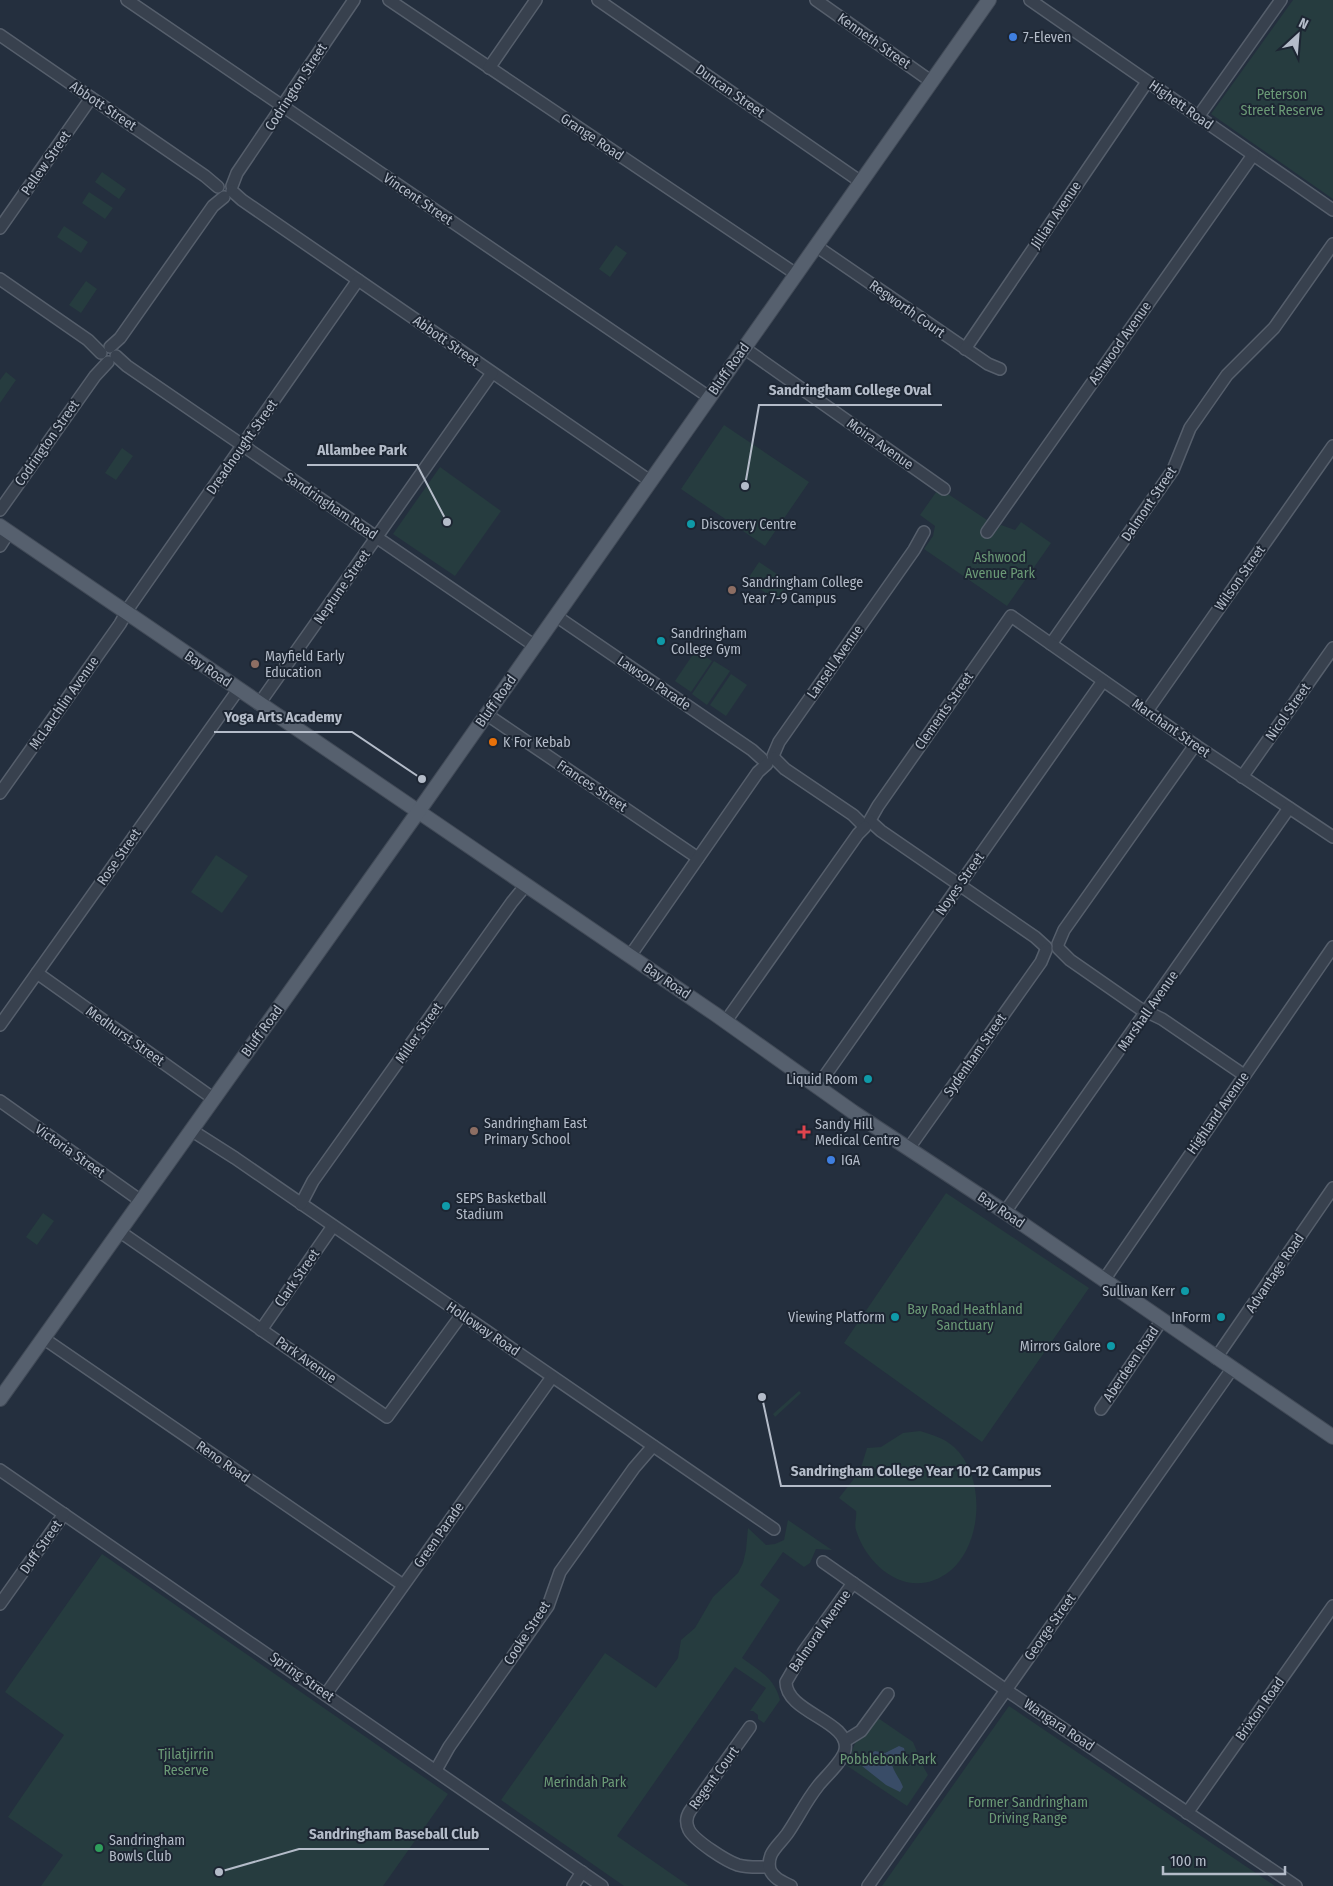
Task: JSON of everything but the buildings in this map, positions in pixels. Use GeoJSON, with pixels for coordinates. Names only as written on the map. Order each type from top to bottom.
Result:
{"type":"FeatureCollection","features":[{"type":"Feature","properties":{"kind":"main road","name":"Bluff Road"},"geometry":{"type":"LineString","coordinates":[[0,1399],[418,812],[989,0]]}},
{"type":"Feature","properties":{"kind":"main road","name":"Bay Road"},"geometry":{"type":"LineString","coordinates":[[4,529],[630,956],[817,1087],[1005,1212],[1333,1437]]}},
{"type":"Feature","properties":{"kind":"street","name":"Vincent Street"},"geometry":{"type":"LineString","coordinates":[[127,0],[709,397]]}},
{"type":"Feature","properties":{"kind":"street","name":"Codrington Street"},"geometry":{"type":"LineString","coordinates":[[0,510],[237,173],[354,0]]}},
{"type":"Feature","properties":{"kind":"street","name":"Grange Road"},"geometry":{"type":"LineString","coordinates":[[389,0],[796,274]]}},
{"type":"Feature","properties":{"kind":"street"},"geometry":{"type":"LineString","coordinates":[[489,68],[536,0]]}},
{"type":"Feature","properties":{"kind":"street","name":"Duncan Street"},"geometry":{"type":"LineString","coordinates":[[598,0],[861,182]]}},
{"type":"Feature","properties":{"kind":"street","name":"Kenneth Street"},"geometry":{"type":"LineString","coordinates":[[816,0],[932,82]]}},
{"type":"Feature","properties":{"kind":"street","name":"Highett Road"},"geometry":{"type":"LineString","coordinates":[[1030,0],[1333,210]]}},
{"type":"Feature","properties":{"kind":"street"},"geometry":{"type":"LineString","coordinates":[[1198,117],[1281,0]]}},
{"type":"Feature","properties":{"kind":"street","name":"Abbott Street"},"geometry":{"type":"LineString","coordinates":[[0,35],[650,481]]}},
{"type":"Feature","properties":{"kind":"street","name":"Jillian Avenue"},"geometry":{"type":"LineString","coordinates":[[965,349],[1147,82]]}},
{"type":"Feature","properties":{"kind":"street","name":"Pellew Street"},"geometry":{"type":"LineString","coordinates":[[0,228],[91,98]]}},
{"type":"Feature","properties":{"kind":"street","name":"Ashwood Avenue"},"geometry":{"type":"LineString","coordinates":[[987,532],[1253,155]]}},
{"type":"Feature","properties":{"kind":"street","name":"Dalmont Street"},"geometry":{"type":"LineString","coordinates":[[1051,644],[1173,470],[1190,428],[1222,382],[1230,371],[1274,328],[1333,244]]}},
{"type":"Feature","properties":{"kind":"street","name":"Regworth Court"},"geometry":{"type":"LineString","coordinates":[[816,246],[965,349],[988,364],[1000,369]]}},
{"type":"Feature","properties":{"kind":"street","name":"Sandringham Road"},"geometry":{"type":"LineString","coordinates":[[0,279],[535,646]]}},
{"type":"Feature","properties":{"kind":"street","name":"Dreadnought Street"},"geometry":{"type":"LineString","coordinates":[[127,613],[130,606],[358,280]]}},
{"type":"Feature","properties":{"kind":"street","name":"Moira Avenue"},"geometry":{"type":"LineString","coordinates":[[744,348],[944,489]]}},
{"type":"Feature","properties":{"kind":"street","name":"Neptune Street"},"geometry":{"type":"LineString","coordinates":[[259,704],[492,373]]}},
{"type":"Feature","properties":{"kind":"street","name":"Wilson Street"},"geometry":{"type":"LineString","coordinates":[[1147,711],[1333,446]]}},
{"type":"Feature","properties":{"kind":"street"},"geometry":{"type":"LineString","coordinates":[[0,546],[4,529]]}},
{"type":"Feature","properties":{"kind":"street","name":"Lansell Avenue"},"geometry":{"type":"LineString","coordinates":[[630,956],[914,550],[924,532]]}},
{"type":"Feature","properties":{"kind":"street","name":"McLauchlin Avenue"},"geometry":{"type":"LineString","coordinates":[[0,793],[127,613]]}},
{"type":"Feature","properties":{"kind":"street","name":"Lawson Parade"},"geometry":{"type":"LineString","coordinates":[[556,616],[752,750],[881,831],[1139,1008],[1162,1019],[1244,1075]]}},
{"type":"Feature","properties":{"kind":"street","name":"Marchant Street"},"geometry":{"type":"LineString","coordinates":[[1011,616],[1195,745],[1333,837]]}},
{"type":"Feature","properties":{"kind":"street","name":"Clements Street"},"geometry":{"type":"LineString","coordinates":[[726,1022],[864,822],[878,806],[1011,616]]}},
{"type":"Feature","properties":{"kind":"street","name":"Nicol Street"},"geometry":{"type":"LineString","coordinates":[[1242,777],[1333,648]]}},
{"type":"Feature","properties":{"kind":"street","name":"Noyes Street"},"geometry":{"type":"LineString","coordinates":[[817,1087],[1103,680]]}},
{"type":"Feature","properties":{"kind":"street","name":"Rose Street"},"geometry":{"type":"LineString","coordinates":[[0,1025],[238,690]]}},
{"type":"Feature","properties":{"kind":"street","name":"Frances Street"},"geometry":{"type":"LineString","coordinates":[[486,714],[698,858]]}},
{"type":"Feature","properties":{"kind":"street","name":"Sydenham Street"},"geometry":{"type":"LineString","coordinates":[[909,1148],[1195,745]]}},
{"type":"Feature","properties":{"kind":"street","name":"Marshall Avenue"},"geometry":{"type":"LineString","coordinates":[[1005,1212],[1289,808]]}},
{"type":"Feature","properties":{"kind":"street","name":"Miller Street"},"geometry":{"type":"LineString","coordinates":[[298,1202],[526,885]]}},
{"type":"Feature","properties":{"kind":"street","name":"Highland Avenue"},"geometry":{"type":"LineString","coordinates":[[1104,1280],[1333,947]]}},
{"type":"Feature","properties":{"kind":"street","name":"Medhurst Street"},"geometry":{"type":"LineString","coordinates":[[37,973],[214,1098]]}},
{"type":"Feature","properties":{"kind":"street","name":"Victoria Street"},"geometry":{"type":"LineString","coordinates":[[0,1101],[141,1201]]}},
{"type":"Feature","properties":{"kind":"street","name":"Holloway Road"},"geometry":{"type":"LineString","coordinates":[[191,1130],[774,1529]]}},
{"type":"Feature","properties":{"kind":"street","name":"Advantage Road"},"geometry":{"type":"LineString","coordinates":[[1216,1358],[1333,1188]]}},
{"type":"Feature","properties":{"kind":"street","name":"Clark Street"},"geometry":{"type":"LineString","coordinates":[[262,1330],[333,1226]]}},
{"type":"Feature","properties":{"kind":"street","name":"Park Avenue"},"geometry":{"type":"LineString","coordinates":[[119,1231],[388,1417],[462,1314]]}},
{"type":"Feature","properties":{"kind":"street","name":"Aberdeen Road"},"geometry":{"type":"LineString","coordinates":[[1101,1409],[1162,1320]]}},
{"type":"Feature","properties":{"kind":"street","name":"Reno Road"},"geometry":{"type":"LineString","coordinates":[[43,1338],[403,1586]]}},
{"type":"Feature","properties":{"kind":"street","name":"George Street"},"geometry":{"type":"LineString","coordinates":[[868,1886],[1232,1368]]}},
{"type":"Feature","properties":{"kind":"street","name":"Green Parade"},"geometry":{"type":"LineString","coordinates":[[326,1694],[552,1377]]}},
{"type":"Feature","properties":{"kind":"street","name":"Cooke Street"},"geometry":{"type":"LineString","coordinates":[[434,1769],[548,1606],[560,1572],[651,1444]]}},
{"type":"Feature","properties":{"kind":"street","name":"Spring Street"},"geometry":{"type":"LineString","coordinates":[[0,1470],[602,1886]]}},
{"type":"Feature","properties":{"kind":"street","name":"Duff Street"},"geometry":{"type":"LineString","coordinates":[[0,1604],[64,1514]]}},
{"type":"Feature","properties":{"kind":"street","name":"Wangara Road"},"geometry":{"type":"LineString","coordinates":[[823,1562],[1006,1690],[1296,1886]]}},
{"type":"Feature","properties":{"kind":"street","name":"Balmoral Avenue"},"geometry":{"type":"LineString","coordinates":[[845,1741],[839,1732],[791,1698],[786,1682],[804,1651],[853,1583]]}},
{"type":"Feature","properties":{"kind":"street","name":"Brixton Road"},"geometry":{"type":"LineString","coordinates":[[1187,1813],[1333,1606]]}},
{"type":"Feature","properties":{"kind":"street"},"geometry":{"type":"LineString","coordinates":[[791,1886],[773,1876],[769,1867],[773,1852],[787,1835],[817,1787],[844,1754],[845,1741],[861,1731],[888,1694]]}},
{"type":"Feature","properties":{"kind":"street","name":"Regent Court"},"geometry":{"type":"LineString","coordinates":[[750,1727],[690,1811],[687,1824],[688,1829],[696,1838],[731,1862],[743,1866],[769,1867]]}},
{"type":"Feature","properties":{"kind":"street"},"geometry":{"type":"LineString","coordinates":[[575,1886],[584,1873]]}},
{"type":"Feature","properties":{"kind":"green space","name":"Peterson Street Reserve"},"geometry":{"type":"Polygon","coordinates":[[[1293,0],[1333,0],[1333,199],[1211,114],[1293,0]]]}},
{"type":"Feature","properties":{"kind":"green space"},"geometry":{"type":"Polygon","coordinates":[[[102,172],[126,189],[119,199],[95,182],[102,172]]]}},
{"type":"Feature","properties":{"kind":"green space"},"geometry":{"type":"Polygon","coordinates":[[[89,192],[113,208],[105,219],[82,203],[89,192]]]}},
{"type":"Feature","properties":{"kind":"green space"},"geometry":{"type":"Polygon","coordinates":[[[64,226],[88,242],[81,253],[57,237],[64,226]]]}},
{"type":"Feature","properties":{"kind":"green space"},"geometry":{"type":"Polygon","coordinates":[[[616,245],[627,253],[610,277],[599,269],[616,245]]]}},
{"type":"Feature","properties":{"kind":"green space"},"geometry":{"type":"Polygon","coordinates":[[[86,281],[97,289],[81,313],[69,305],[86,281]]]}},
{"type":"Feature","properties":{"kind":"green space"},"geometry":{"type":"Polygon","coordinates":[[[6,372],[16,380],[0,403],[0,380],[6,372]]]}},
{"type":"Feature","properties":{"kind":"green space"},"geometry":{"type":"Polygon","coordinates":[[[724,425],[809,482],[765,546],[681,489],[724,425]]]}},
{"type":"Feature","properties":{"kind":"green space"},"geometry":{"type":"Polygon","coordinates":[[[122,448],[133,456],[116,480],[105,473],[122,448]]]}},
{"type":"Feature","properties":{"kind":"green space"},"geometry":{"type":"Polygon","coordinates":[[[440,467],[501,511],[455,576],[393,534],[440,467]]]}},
{"type":"Feature","properties":{"kind":"green space","name":"Ashwood Avenue Park"},"geometry":{"type":"Polygon","coordinates":[[[939,488],[987,520],[982,529],[992,536],[1001,525],[1015,530],[1021,522],[1051,543],[1007,606],[924,549],[933,536],[935,526],[920,515],[939,488]]]}},
{"type":"Feature","properties":{"kind":"green space"},"geometry":{"type":"Polygon","coordinates":[[[759,562],[789,582],[776,600],[747,580],[759,562]]]}},
{"type":"Feature","properties":{"kind":"green space"},"geometry":{"type":"Polygon","coordinates":[[[696,650],[712,661],[691,692],[675,681],[696,650]]]}},
{"type":"Feature","properties":{"kind":"green space"},"geometry":{"type":"Polygon","coordinates":[[[714,661],[730,671],[707,705],[692,694],[714,661]]]}},
{"type":"Feature","properties":{"kind":"green space"},"geometry":{"type":"Polygon","coordinates":[[[731,674],[747,685],[726,716],[710,705],[731,674]]]}},
{"type":"Feature","properties":{"kind":"green space"},"geometry":{"type":"Polygon","coordinates":[[[216,855],[248,876],[222,913],[191,892],[216,855]]]}},
{"type":"Feature","properties":{"kind":"green space","name":"Bay Road Heathland Sanctuary"},"geometry":{"type":"Polygon","coordinates":[[[946,1193],[1089,1288],[982,1442],[844,1343],[946,1193]]]}},
{"type":"Feature","properties":{"kind":"green space"},"geometry":{"type":"Polygon","coordinates":[[[43,1213],[54,1221],[37,1245],[26,1237],[43,1213]]]}},
{"type":"Feature","properties":{"kind":"green space"},"geometry":{"type":"Polygon","coordinates":[[[799,1391],[801,1393],[775,1417],[773,1414],[799,1391]]]}},
{"type":"Feature","properties":{"kind":"green space"},"geometry":{"type":"Polygon","coordinates":[[[920,1431],[946,1441],[954,1447],[964,1460],[972,1475],[976,1510],[974,1528],[969,1544],[961,1559],[950,1571],[935,1580],[921,1583],[906,1582],[893,1577],[870,1557],[855,1528],[856,1511],[839,1498],[860,1471],[867,1448],[881,1447],[903,1433],[920,1431]]]}},
{"type":"Feature","properties":{"kind":"green space","name":"Merindah Park"},"geometry":{"type":"Polygon","coordinates":[[[788,1520],[832,1550],[816,1549],[810,1563],[804,1567],[783,1552],[760,1585],[780,1600],[742,1658],[770,1680],[780,1700],[764,1723],[758,1719],[758,1715],[750,1711],[766,1688],[735,1667],[617,1836],[689,1886],[624,1886],[501,1800],[605,1653],[656,1688],[678,1658],[681,1640],[695,1628],[713,1597],[738,1573],[746,1550],[748,1528],[766,1545],[775,1544],[784,1540],[788,1520]]]}},
{"type":"Feature","properties":{"kind":"green space","name":"Tjilatjirrin Reserve"},"geometry":{"type":"Polygon","coordinates":[[[102,1554],[448,1794],[383,1886],[41,1886],[63,1855],[8,1817],[64,1735],[5,1692],[102,1554]]]}},
{"type":"Feature","properties":{"kind":"green space","name":"Former Sandringham Driving Range"},"geometry":{"type":"Polygon","coordinates":[[[1009,1706],[1275,1886],[882,1886],[1009,1706]]]}},
{"type":"Feature","properties":{"kind":"green space","name":"Pobblebonk Park"},"geometry":{"type":"Polygon","coordinates":[[[878,1718],[913,1742],[928,1775],[907,1806],[843,1763],[851,1753],[856,1741],[868,1731],[878,1718]]]}},
{"type":"Feature","properties":{"kind":"water"},"geometry":{"type":"Polygon","coordinates":[[[899,1746],[904,1748],[905,1753],[892,1765],[903,1787],[900,1792],[886,1785],[862,1766],[864,1758],[875,1751],[885,1753],[899,1746]]]}},
{"type":"Feature","properties":{"kind":"place","name":"7-Eleven"},"geometry":{"type":"Point","coordinates":[1013,37]}},
{"type":"Feature","properties":{"kind":"place","name":"Sandringham College Oval"},"geometry":{"type":"Point","coordinates":[745,486]}},
{"type":"Feature","properties":{"kind":"place","name":"Allambee Park"},"geometry":{"type":"Point","coordinates":[447,522]}},
{"type":"Feature","properties":{"kind":"place","name":"Discovery Centre"},"geometry":{"type":"Point","coordinates":[691,524]}},
{"type":"Feature","properties":{"kind":"place","name":"Sandringham College Year 7-9 Campus"},"geometry":{"type":"Point","coordinates":[732,590]}},
{"type":"Feature","properties":{"kind":"place","name":"Sandringham College Gym"},"geometry":{"type":"Point","coordinates":[661,641]}},
{"type":"Feature","properties":{"kind":"place","name":"Mayfield Early Education"},"geometry":{"type":"Point","coordinates":[255,664]}},
{"type":"Feature","properties":{"kind":"place","name":"K For Kebab"},"geometry":{"type":"Point","coordinates":[493,742]}},
{"type":"Feature","properties":{"kind":"place","name":"Yoga Arts Academy"},"geometry":{"type":"Point","coordinates":[422,779]}},
{"type":"Feature","properties":{"kind":"place","name":"Liquid Room"},"geometry":{"type":"Point","coordinates":[868,1079]}},
{"type":"Feature","properties":{"kind":"place","name":"Sandringham East Primary School"},"geometry":{"type":"Point","coordinates":[474,1131]}},
{"type":"Feature","properties":{"kind":"place","name":"Sandy Hill Medical Centre"},"geometry":{"type":"Point","coordinates":[804,1132]}},
{"type":"Feature","properties":{"kind":"place","name":"IGA"},"geometry":{"type":"Point","coordinates":[831,1160]}},
{"type":"Feature","properties":{"kind":"place","name":"SEPS Basketball Stadium"},"geometry":{"type":"Point","coordinates":[446,1206]}},
{"type":"Feature","properties":{"kind":"place","name":"Sullivan Kerr"},"geometry":{"type":"Point","coordinates":[1185,1291]}},
{"type":"Feature","properties":{"kind":"place","name":"Viewing Platform"},"geometry":{"type":"Point","coordinates":[895,1317]}},
{"type":"Feature","properties":{"kind":"place","name":"InForm"},"geometry":{"type":"Point","coordinates":[1221,1317]}},
{"type":"Feature","properties":{"kind":"place","name":"Mirrors Galore"},"geometry":{"type":"Point","coordinates":[1111,1346]}},
{"type":"Feature","properties":{"kind":"place","name":"Sandringham College Year 10-12 Campus"},"geometry":{"type":"Point","coordinates":[762,1397]}},
{"type":"Feature","properties":{"kind":"place","name":"Sandringham Bowls Club"},"geometry":{"type":"Point","coordinates":[99,1848]}},
{"type":"Feature","properties":{"kind":"place","name":"Sandringham Baseball Club"},"geometry":{"type":"Point","coordinates":[219,1872]}}]}
